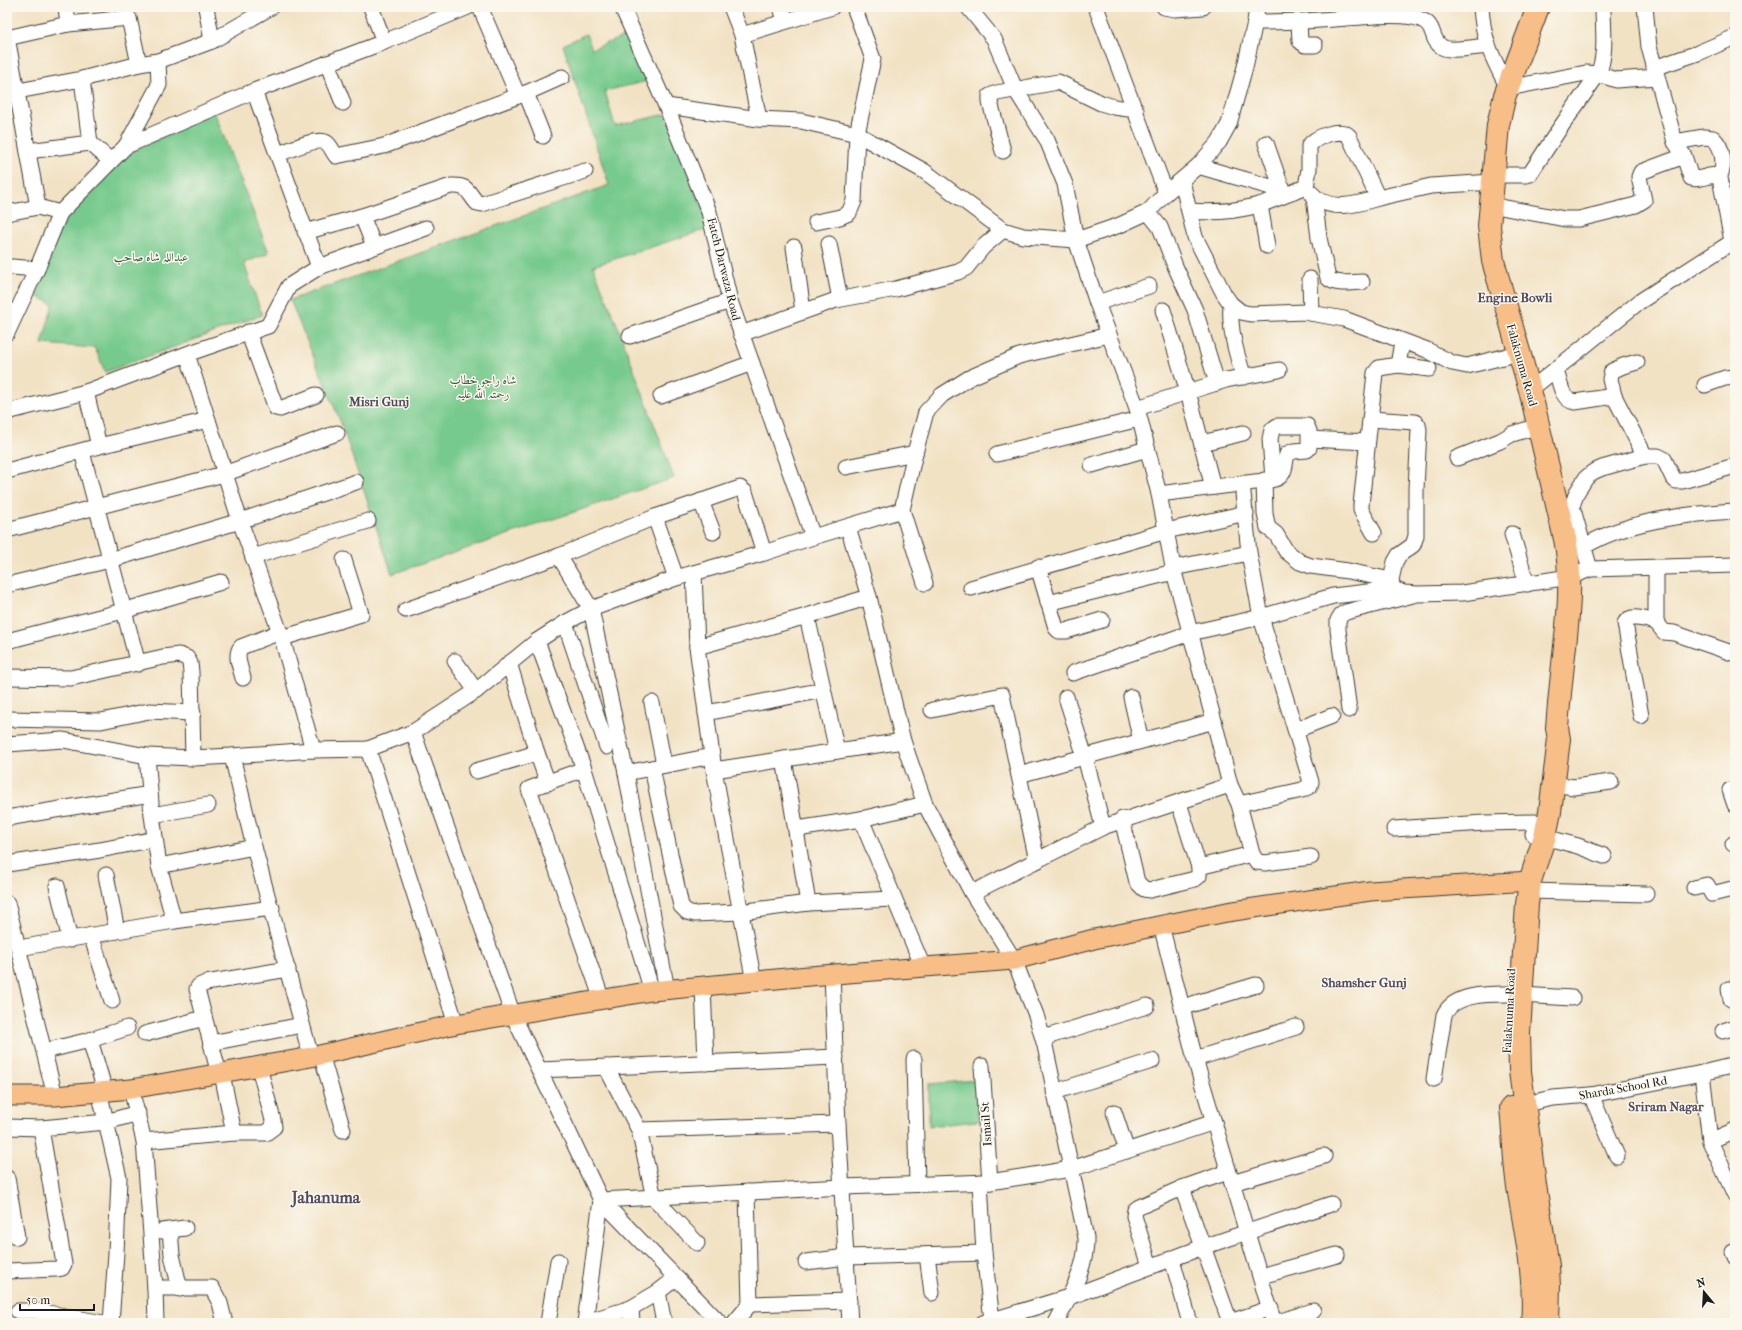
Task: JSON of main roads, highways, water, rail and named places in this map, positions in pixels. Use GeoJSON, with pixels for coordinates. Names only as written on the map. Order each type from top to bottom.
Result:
{"type":"FeatureCollection","features":[{"type":"Feature","properties":{"kind":"highway","name":"Falaknuma Road"},"geometry":{"type":"LineString","coordinates":[[1538,7],[1508,88],[1498,125],[1489,226],[1494,260],[1539,426],[1565,539],[1570,577],[1570,602],[1556,728],[1559,738],[1554,784],[1538,831]]}},
{"type":"Feature","properties":{"kind":"highway","name":"Falaknuma Road"},"geometry":{"type":"LineString","coordinates":[[1548,1323],[1548,1266],[1535,1184],[1506,1048],[1515,995],[1526,884],[1538,831],[1549,740],[1556,728]]}},
{"type":"Feature","properties":{"kind":"highway","name":"Falaknuma Road"},"geometry":{"type":"LineString","coordinates":[[1518,1104],[1518,1192],[1526,1232],[1533,1308],[1532,1323]]}},
{"type":"Feature","properties":{"kind":"main road"},"geometry":{"type":"LineString","coordinates":[[7,1096],[55,1096],[131,1089],[316,1056],[456,1024],[659,990],[832,974],[1014,960],[1094,939],[1227,912],[1370,891],[1526,884]]}},
{"type":"Feature","properties":{"kind":"district","name":"Engine Bowli"},"geometry":{"type":"Point","coordinates":[1515,297]}},
{"type":"Feature","properties":{"kind":"district","name":"Misri Gunj"},"geometry":{"type":"Point","coordinates":[379,401]}},
{"type":"Feature","properties":{"kind":"district","name":"Shamsher Gunj"},"geometry":{"type":"Point","coordinates":[1364,982]}},
{"type":"Feature","properties":{"kind":"district","name":"Sriram Nagar"},"geometry":{"type":"Point","coordinates":[1666,1106]}},
{"type":"Feature","properties":{"kind":"district","name":"Jahanuma"},"geometry":{"type":"Point","coordinates":[326,1197]}},
{"type":"Feature","properties":{"kind":"park label","name":"عبداللہ شاہ صاحب"},"geometry":{"type":"Point","coordinates":[151,257]}},
{"type":"Feature","properties":{"kind":"park label","name":"شاہ راجو خطاب رحمتہ اللہ علیہ"},"geometry":{"type":"Point","coordinates":[483,387]}}]}
